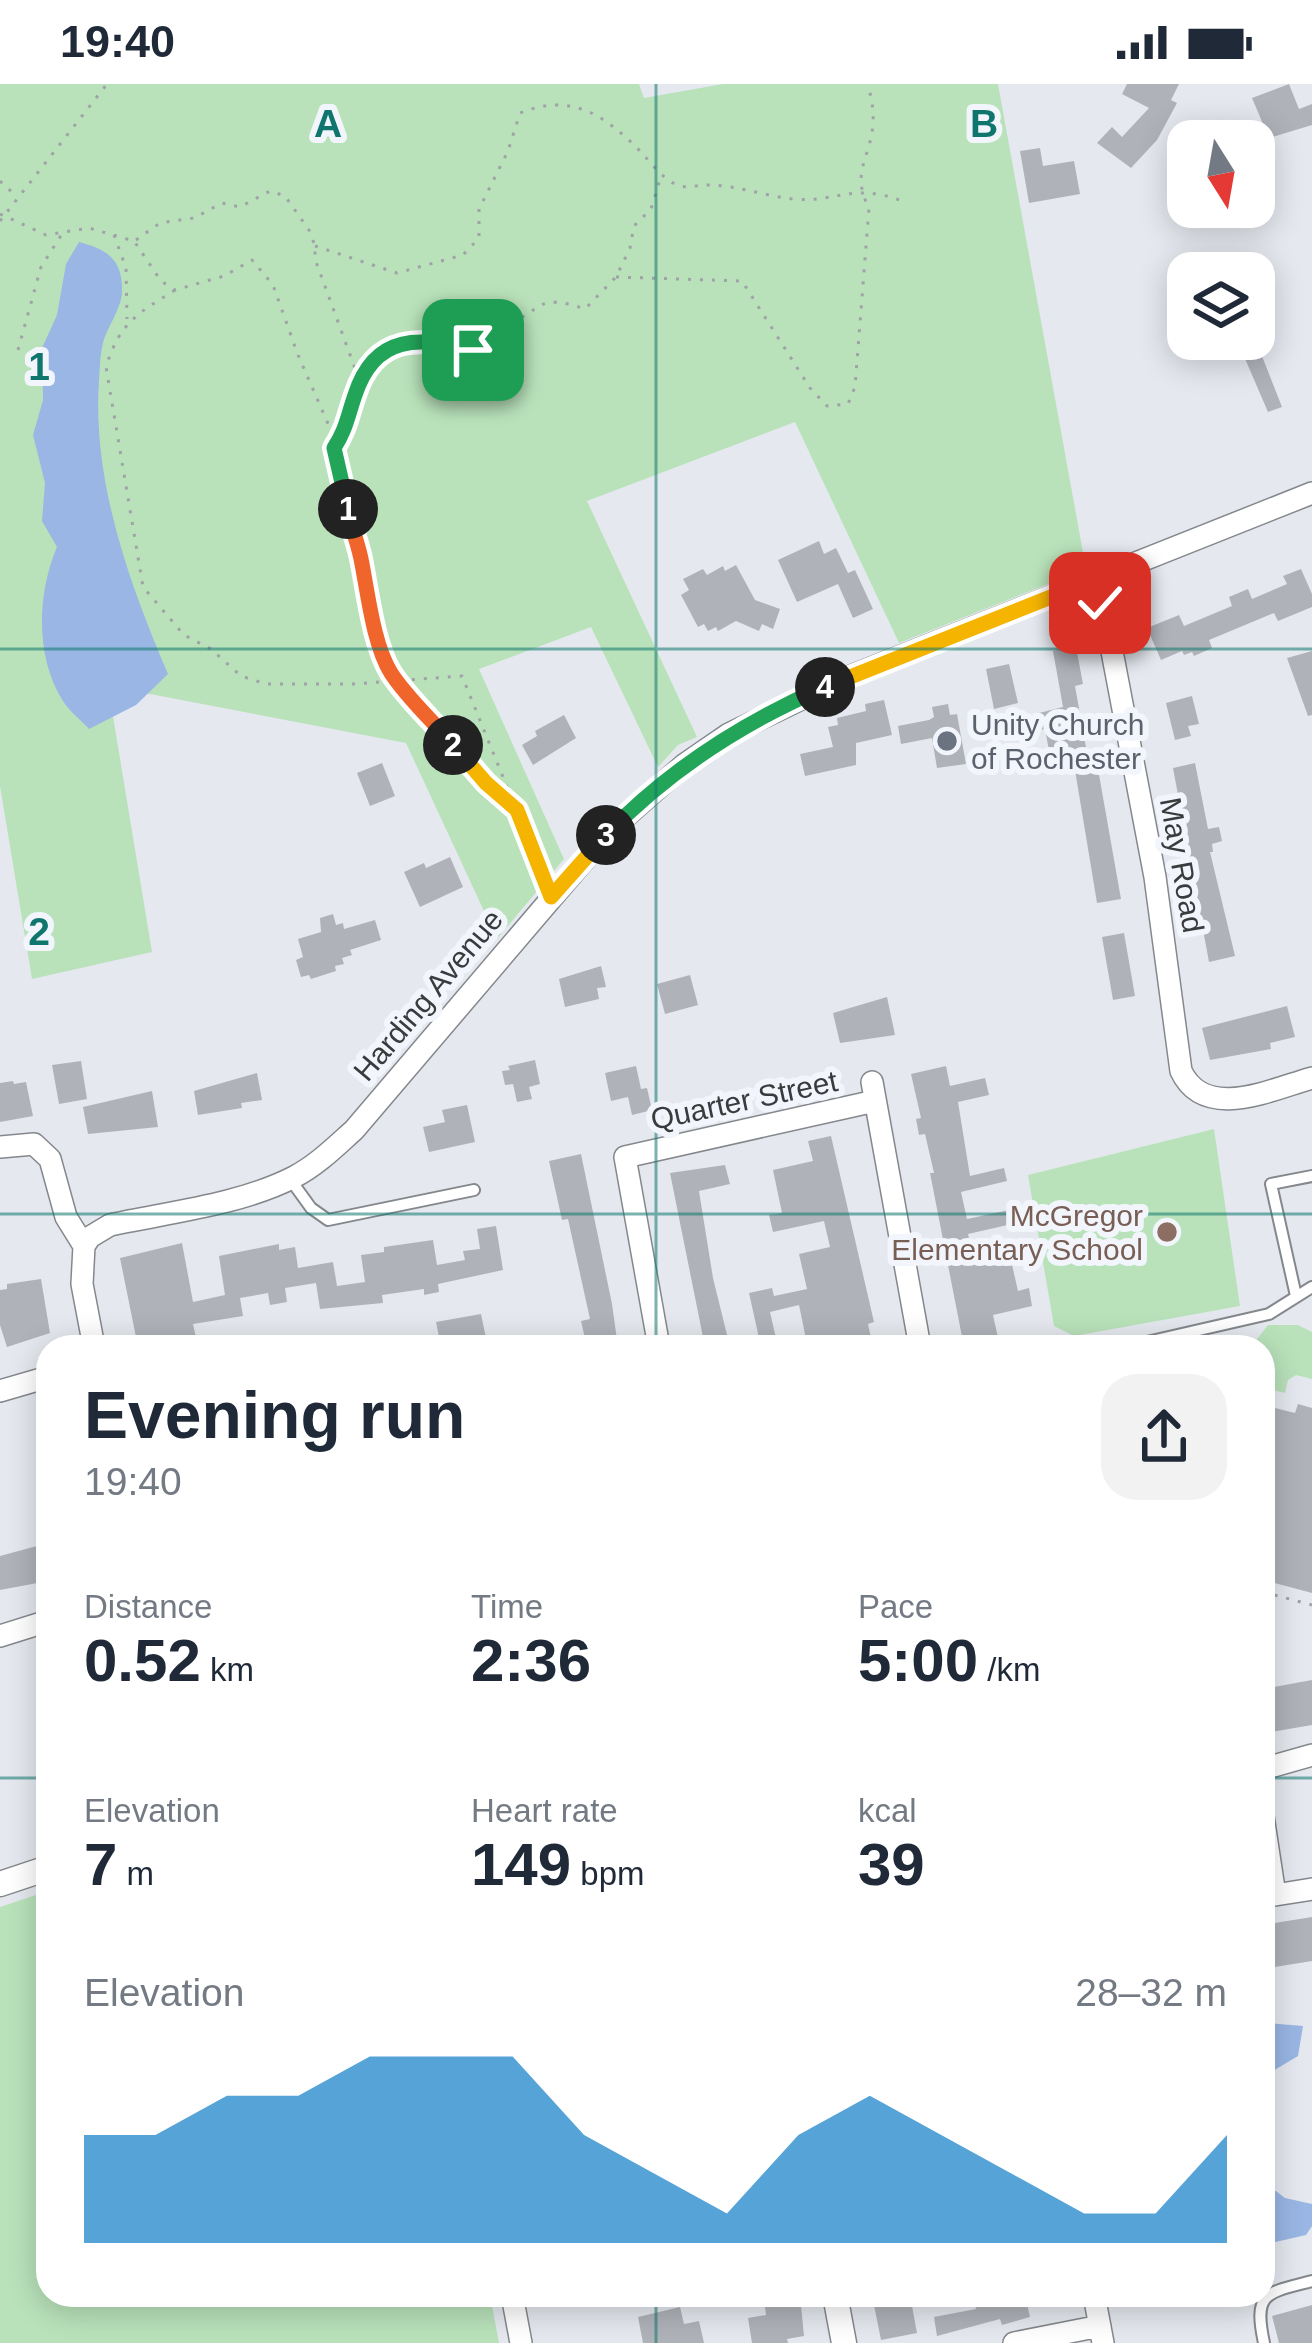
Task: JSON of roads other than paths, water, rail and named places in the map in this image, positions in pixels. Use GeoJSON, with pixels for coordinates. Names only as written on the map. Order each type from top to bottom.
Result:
{"type":"FeatureCollection","features":[{"type":"Feature","properties":{"kind":"street","name":"Harding Avenue"},"geometry":{"type":"LineString","coordinates":[[84,1246],[110,1225],[231,1198],[290,1179],[325,1157],[354,1130],[551,897],[643,799],[729,734],[834,683],[1312,494]]}},
{"type":"Feature","properties":{"kind":"street","name":"May Road"},"geometry":{"type":"LineString","coordinates":[[1091,581],[1107,625],[1155,877],[1178,1062],[1191,1088],[1210,1099],[1233,1100],[1312,1078]]}},
{"type":"Feature","properties":{"kind":"street","name":"Quarter Street"},"geometry":{"type":"LineString","coordinates":[[657,1335],[625,1157],[873,1092],[918,1335]]}},
{"type":"Feature","properties":{"kind":"street"},"geometry":{"type":"LineString","coordinates":[[0,1148],[34,1144],[50,1159],[66,1217],[84,1246],[82,1284],[92,1335]]}},
{"type":"Feature","properties":{"kind":"street"},"geometry":{"type":"LineString","coordinates":[[0,1391],[36,1380]]}},
{"type":"Feature","properties":{"kind":"street"},"geometry":{"type":"LineString","coordinates":[[0,1636],[36,1625]]}},
{"type":"Feature","properties":{"kind":"street"},"geometry":{"type":"LineString","coordinates":[[1275,1766],[1312,1755]]}},
{"type":"Feature","properties":{"kind":"street"},"geometry":{"type":"LineString","coordinates":[[0,1884],[36,1872]]}},
{"type":"Feature","properties":{"kind":"street"},"geometry":{"type":"LineString","coordinates":[[1275,1895],[1312,1889]]}},
{"type":"Feature","properties":{"kind":"street"},"geometry":{"type":"LineString","coordinates":[[514,2307],[521,2343]]}},
{"type":"Feature","properties":{"kind":"street"},"geometry":{"type":"LineString","coordinates":[[838,2307],[844,2343]]}},
{"type":"Feature","properties":{"kind":"street"},"geometry":{"type":"LineString","coordinates":[[1014,2343],[1101,2335]]}},
{"type":"Feature","properties":{"kind":"lane"},"geometry":{"type":"LineString","coordinates":[[1296,1296],[1271,1184],[1312,1176]]}},
{"type":"Feature","properties":{"kind":"lane"},"geometry":{"type":"LineString","coordinates":[[290,1179],[311,1208],[328,1220],[474,1190]]}},
{"type":"Feature","properties":{"kind":"lane"},"geometry":{"type":"LineString","coordinates":[[1186,1335],[1269,1313],[1312,1287]]}},
{"type":"Feature","properties":{"kind":"lane"},"geometry":{"type":"LineString","coordinates":[[1275,2293],[1312,2281]]}},
{"type":"Feature","properties":{"kind":"lane"},"geometry":{"type":"LineString","coordinates":[[1260,2307],[1264,2343]]}},
{"type":"Feature","properties":{"kind":"water"},"geometry":{"type":"Polygon","coordinates":[[[79,242],[111,257],[122,280],[120,304],[101,356],[101,455],[127,567],[168,674],[136,705],[89,729],[63,701],[47,665],[43,605],[57,547],[42,521],[45,483],[33,435],[43,400],[42,348],[57,315],[66,264],[79,242]]]}},
{"type":"Feature","properties":{"kind":"water"},"geometry":{"type":"Polygon","coordinates":[[[1275,2024],[1303,2026],[1298,2056],[1275,2070],[1275,2024]]]}},
{"type":"Feature","properties":{"kind":"water"},"geometry":{"type":"Polygon","coordinates":[[[1275,2190],[1285,2198],[1312,2204],[1312,2226],[1306,2235],[1275,2242],[1275,2190]]]}},
{"type":"Feature","properties":{"kind":"place","name":"Unity Church of Rochester"},"geometry":{"type":"Point","coordinates":[947,741]}},
{"type":"Feature","properties":{"kind":"place","name":"McGregor Elementary School"},"geometry":{"type":"Point","coordinates":[1167,1232]}}]}
